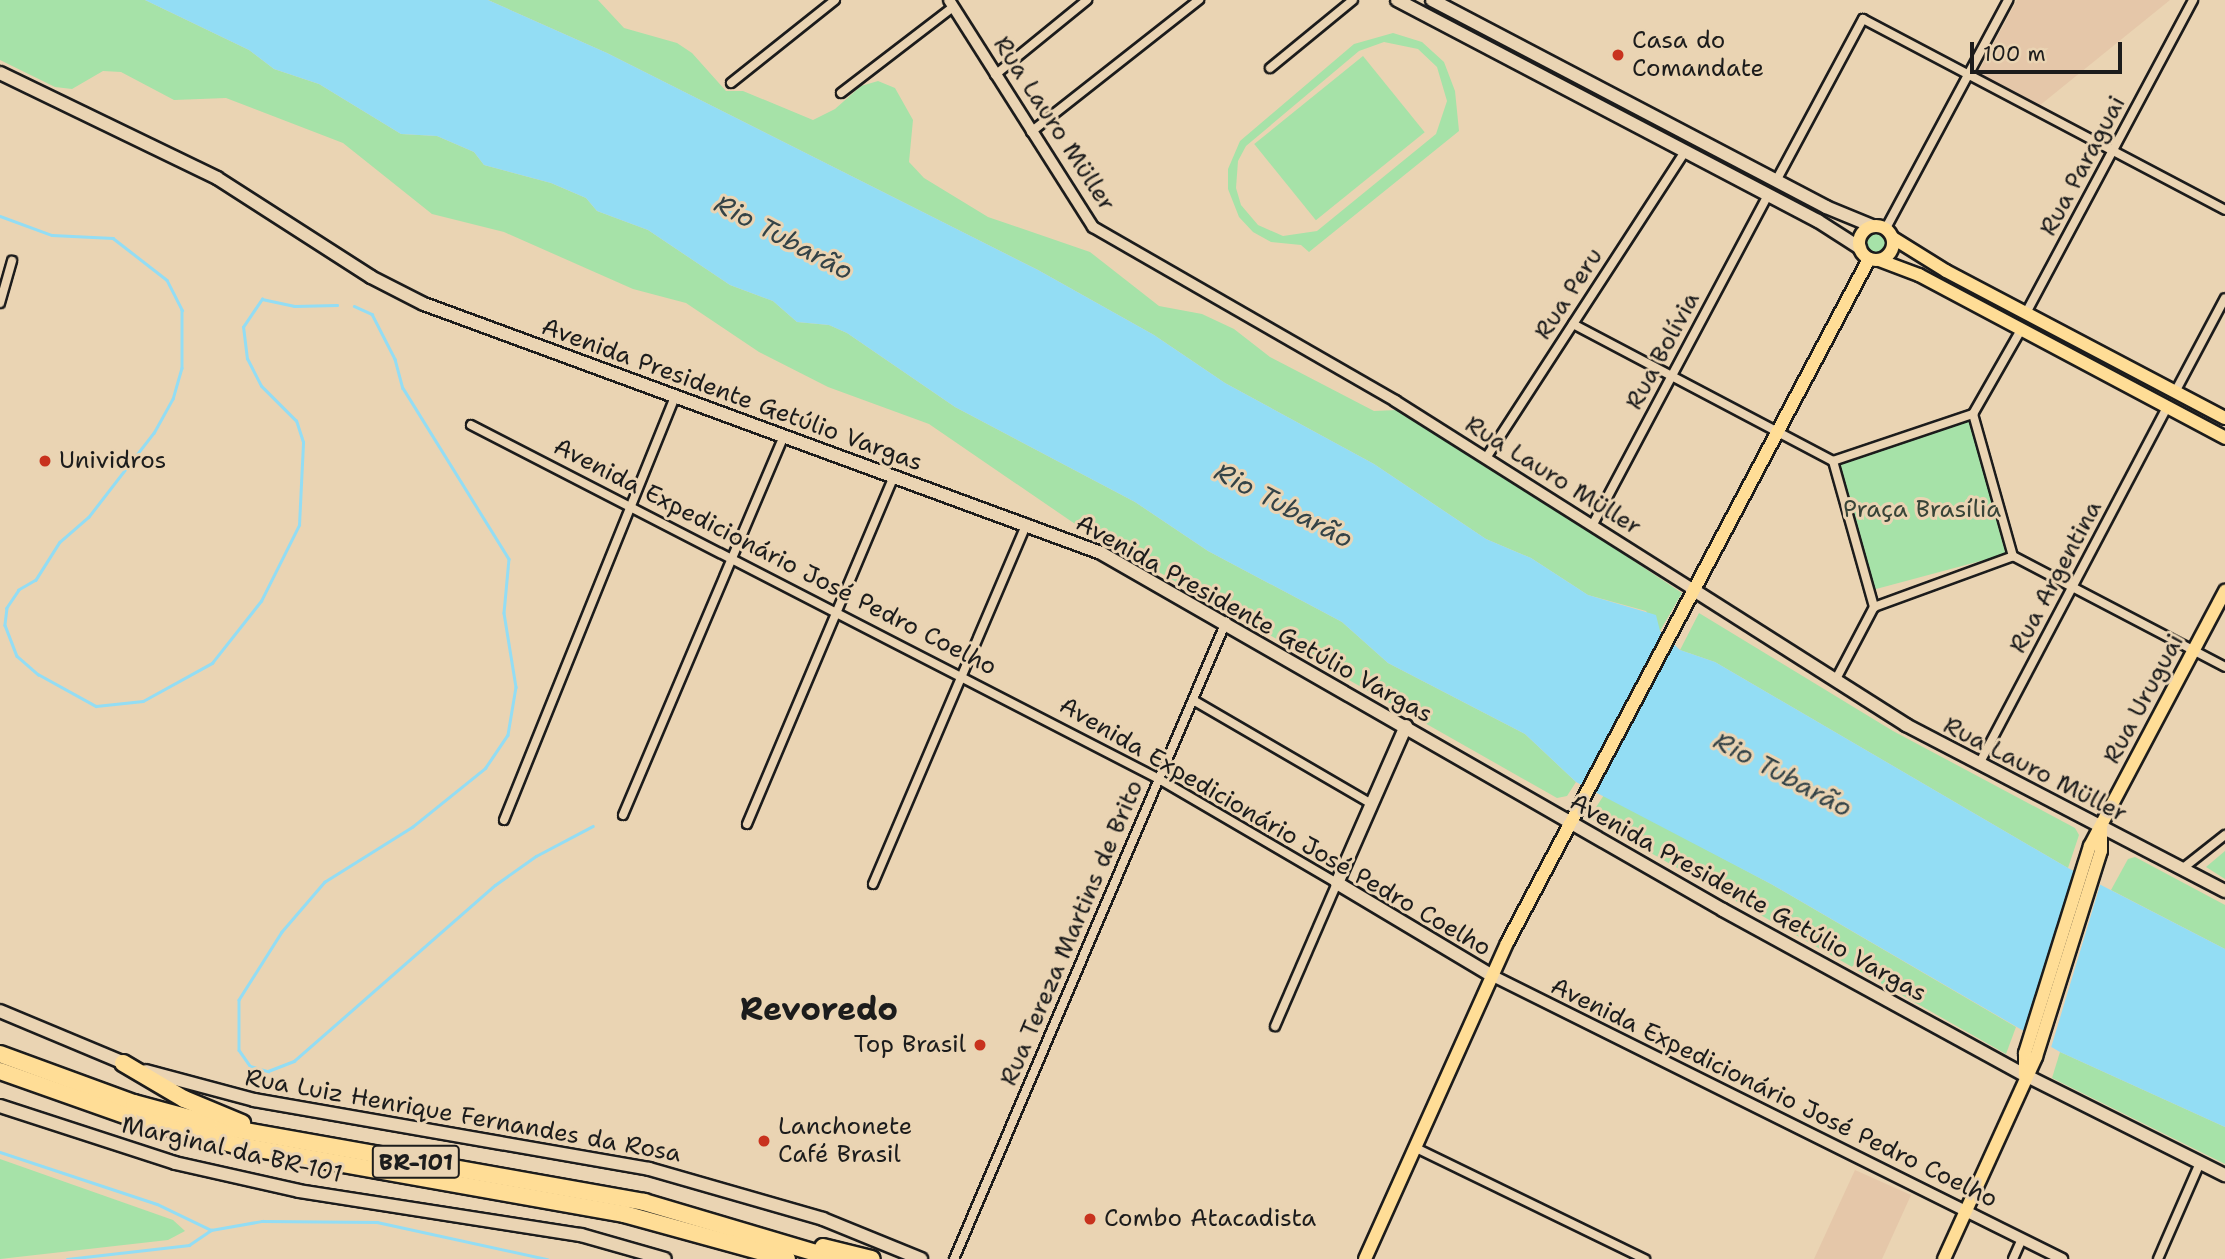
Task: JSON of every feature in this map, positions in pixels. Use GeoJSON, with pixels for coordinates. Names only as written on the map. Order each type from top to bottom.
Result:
{"type":"FeatureCollection","features":[{"type":"Feature","properties":{"kind":"highway","name":"BR-101"},"geometry":{"type":"LineString","coordinates":[[0,1054],[134,1103],[290,1141],[596,1192],[731,1225],[836,1259]]}},
{"type":"Feature","properties":{"kind":"highway"},"geometry":{"type":"LineString","coordinates":[[123,1063],[195,1104],[290,1141]]}},
{"type":"Feature","properties":{"kind":"highway","name":"BR-101"},"geometry":{"type":"LineString","coordinates":[[0,1070],[121,1114],[236,1145],[601,1209],[738,1243],[787,1259]]}},
{"type":"Feature","properties":{"kind":"highway"},"geometry":{"type":"LineString","coordinates":[[731,1225],[872,1259]]}},
{"type":"Feature","properties":{"kind":"highway"},"geometry":{"type":"LineString","coordinates":[[738,1243],[773,1259]]}},
{"type":"Feature","properties":{"kind":"main road"},"geometry":{"type":"LineString","coordinates":[[1398,0],[1769,195],[1860,248],[1874,260],[1919,275],[2225,438]]}},
{"type":"Feature","properties":{"kind":"main road"},"geometry":{"type":"LineString","coordinates":[[1432,0],[1776,181],[1889,233],[2026,313],[2225,418]]}},
{"type":"Feature","properties":{"kind":"main road"},"geometry":{"type":"LineString","coordinates":[[1550,80],[1557,66]]}},
{"type":"Feature","properties":{"kind":"main road","name":"Avenida Presidente Getúlio Vargas"},"geometry":{"type":"LineString","coordinates":[[0,73],[217,178],[396,290],[456,317],[1027,523],[1101,553],[1226,622],[1568,822],[2025,1075],[2225,1175]]}},
{"type":"Feature","properties":{"kind":"main road"},"geometry":{"type":"LineString","coordinates":[[1860,248],[1860,237],[1872,226]]}},
{"type":"Feature","properties":{"kind":"main road"},"geometry":{"type":"LineString","coordinates":[[1365,1259],[1491,975],[1568,822],[1777,431],[1874,260],[1891,252],[1889,233]]}},
{"type":"Feature","properties":{"kind":"main road","name":"Rua Lauro Müller"},"geometry":{"type":"LineString","coordinates":[[1692,589],[1835,681],[1979,764],[2225,891]]}},
{"type":"Feature","properties":{"kind":"main road","name":"Rua Uruguai"},"geometry":{"type":"LineString","coordinates":[[1944,1259],[2025,1075],[2101,827],[2225,591]]}},
{"type":"Feature","properties":{"kind":"main road"},"geometry":{"type":"LineString","coordinates":[[1337,883],[1406,726]]}},
{"type":"Feature","properties":{"kind":"main road","name":"Avenida Expedicionário José Pedro Coelho"},"geometry":{"type":"LineString","coordinates":[[1337,883],[1491,975]]}},
{"type":"Feature","properties":{"kind":"main road","name":"Rua Luiz Henrique Fernandes da Rosa"},"geometry":{"type":"LineString","coordinates":[[0,1012],[123,1063],[254,1100],[649,1169],[823,1219],[921,1259]]}},
{"type":"Feature","properties":{"kind":"main road","name":"Marginal da BR-101"},"geometry":{"type":"LineString","coordinates":[[0,1106],[175,1164],[299,1191],[581,1235],[665,1259]]}},
{"type":"Feature","properties":{"kind":"street"},"geometry":{"type":"LineString","coordinates":[[731,83],[835,0]]}},
{"type":"Feature","properties":{"kind":"street"},"geometry":{"type":"LineString","coordinates":[[995,75],[1087,0]]}},
{"type":"Feature","properties":{"kind":"street"},"geometry":{"type":"LineString","coordinates":[[1031,132],[1199,0]]}},
{"type":"Feature","properties":{"kind":"street"},"geometry":{"type":"LineString","coordinates":[[1270,68],[1353,0]]}},
{"type":"Feature","properties":{"kind":"street"},"geometry":{"type":"LineString","coordinates":[[1889,233],[2008,0]]}},
{"type":"Feature","properties":{"kind":"street","name":"Rua Paraguai"},"geometry":{"type":"LineString","coordinates":[[2026,313],[2193,0]]}},
{"type":"Feature","properties":{"kind":"street"},"geometry":{"type":"LineString","coordinates":[[841,93],[951,3]]}},
{"type":"Feature","properties":{"kind":"street","name":"Rua Lauro Müller"},"geometry":{"type":"LineString","coordinates":[[951,3],[1093,227],[1486,458],[1692,589]]}},
{"type":"Feature","properties":{"kind":"street"},"geometry":{"type":"LineString","coordinates":[[1776,181],[1863,19],[2225,210]]}},
{"type":"Feature","properties":{"kind":"street","name":"Rua Peru"},"geometry":{"type":"LineString","coordinates":[[1486,458],[1685,151]]}},
{"type":"Feature","properties":{"kind":"street","name":"Rua Bolívia"},"geometry":{"type":"LineString","coordinates":[[1592,526],[1769,195]]}},
{"type":"Feature","properties":{"kind":"street"},"geometry":{"type":"LineString","coordinates":[[0,303],[12,261]]}},
{"type":"Feature","properties":{"kind":"street"},"geometry":{"type":"LineString","coordinates":[[2175,392],[2225,298]]}},
{"type":"Feature","properties":{"kind":"street"},"geometry":{"type":"LineString","coordinates":[[1573,324],[1833,461],[1874,607]]}},
{"type":"Feature","properties":{"kind":"street"},"geometry":{"type":"LineString","coordinates":[[1833,461],[1973,414],[2021,330]]}},
{"type":"Feature","properties":{"kind":"street"},"geometry":{"type":"LineString","coordinates":[[504,820],[675,396]]}},
{"type":"Feature","properties":{"kind":"street","name":"Rua Argentina"},"geometry":{"type":"LineString","coordinates":[[1979,764],[2167,407]]}},
{"type":"Feature","properties":{"kind":"street"},"geometry":{"type":"LineString","coordinates":[[1973,414],[2013,556],[2225,667]]}},
{"type":"Feature","properties":{"kind":"street","name":"Avenida Expedicionário José Pedro Coelho"},"geometry":{"type":"LineString","coordinates":[[471,425],[1159,779],[1337,883]]}},
{"type":"Feature","properties":{"kind":"street"},"geometry":{"type":"LineString","coordinates":[[623,815],[784,436]]}},
{"type":"Feature","properties":{"kind":"street"},"geometry":{"type":"LineString","coordinates":[[747,824],[894,476]]}},
{"type":"Feature","properties":{"kind":"street"},"geometry":{"type":"LineString","coordinates":[[873,884],[1027,523]]}},
{"type":"Feature","properties":{"kind":"street"},"geometry":{"type":"LineString","coordinates":[[1835,681],[1874,607],[2013,556]]}},
{"type":"Feature","properties":{"kind":"street","name":"Rua Tereza Martins de Brito"},"geometry":{"type":"LineString","coordinates":[[954,1259],[1226,622]]}},
{"type":"Feature","properties":{"kind":"street"},"geometry":{"type":"LineString","coordinates":[[1193,700],[1372,804]]}},
{"type":"Feature","properties":{"kind":"street"},"geometry":{"type":"LineString","coordinates":[[2182,869],[2225,835]]}},
{"type":"Feature","properties":{"kind":"street"},"geometry":{"type":"LineString","coordinates":[[1275,1026],[1337,883]]}},
{"type":"Feature","properties":{"kind":"street","name":"Avenida Expedicionário José Pedro Coelho"},"geometry":{"type":"LineString","coordinates":[[1491,975],[2062,1259]]}},
{"type":"Feature","properties":{"kind":"street"},"geometry":{"type":"LineString","coordinates":[[1414,1146],[1645,1259]]}},
{"type":"Feature","properties":{"kind":"street"},"geometry":{"type":"LineString","coordinates":[[2158,1259],[2200,1163]]}},
{"type":"Feature","properties":{"kind":"street"},"geometry":{"type":"LineString","coordinates":[[2013,1259],[2022,1239]]}},
{"type":"Feature","properties":{"kind":"shaded area"},"geometry":{"type":"Polygon","coordinates":[[[2017,0],[2170,0],[2039,106],[1977,74],[2017,0]]]}},
{"type":"Feature","properties":{"kind":"shaded area"},"geometry":{"type":"Polygon","coordinates":[[[1855,1170],[1911,1195],[1882,1259],[1814,1259],[1855,1170]]]}},
{"type":"Feature","properties":{"kind":"green space"},"geometry":{"type":"Polygon","coordinates":[[[0,0],[145,0],[249,50],[274,69],[319,84],[401,134],[437,136],[474,152],[484,165],[551,183],[586,198],[597,211],[648,230],[730,285],[773,301],[797,322],[829,325],[847,333],[955,407],[1135,502],[1208,551],[1342,622],[1388,663],[1525,734],[1576,782],[1567,796],[1557,798],[1081,528],[929,424],[828,387],[759,352],[686,303],[633,289],[504,232],[432,214],[343,143],[226,98],[174,100],[121,72],[103,71],[72,89],[55,87],[0,60],[0,0]]]}},
{"type":"Feature","properties":{"kind":"green space"},"geometry":{"type":"Polygon","coordinates":[[[488,0],[598,0],[624,28],[677,43],[692,53],[726,91],[743,91],[813,120],[835,109],[861,86],[878,81],[895,88],[913,120],[909,162],[924,178],[988,217],[1090,252],[1159,306],[1202,314],[1234,329],[1270,357],[1374,411],[1397,410],[1483,461],[1682,593],[1660,631],[1646,611],[1588,595],[1531,558],[1486,539],[1374,464],[1225,383],[1154,335],[1038,270],[607,53],[488,0]]]}},
{"type":"Feature","properties":{"kind":"green space"},"geometry":{"type":"Polygon","coordinates":[[[1393,33],[1422,42],[1444,62],[1455,91],[1459,131],[1309,252],[1301,245],[1271,242],[1253,232],[1239,217],[1228,189],[1228,169],[1240,141],[1354,44],[1393,33]],[[1384,42],[1359,51],[1246,146],[1238,161],[1236,188],[1241,205],[1258,225],[1283,236],[1317,231],[1436,134],[1447,101],[1437,67],[1418,49],[1384,42]]]}},
{"type":"Feature","properties":{"kind":"green space"},"geometry":{"type":"Polygon","coordinates":[[[1363,56],[1425,132],[1316,220],[1254,144],[1363,56]]]}},
{"type":"Feature","properties":{"kind":"green space"},"geometry":{"type":"Polygon","coordinates":[[[1873,233],[1881,233],[1887,243],[1881,253],[1873,253],[1867,247],[1867,239],[1873,233]]]}},
{"type":"Feature","properties":{"kind":"green space","name":"Praça Brasília"},"geometry":{"type":"Polygon","coordinates":[[[1970,421],[2006,554],[1871,590],[1836,457],[1970,421]]]}},
{"type":"Feature","properties":{"kind":"green space"},"geometry":{"type":"Polygon","coordinates":[[[1699,613],[1893,731],[2075,828],[2079,835],[2068,868],[1715,662],[1680,650],[1699,613]]]}},
{"type":"Feature","properties":{"kind":"green space"},"geometry":{"type":"Polygon","coordinates":[[[1604,795],[1771,884],[2016,1027],[2006,1054],[1589,818],[1604,795]]]}},
{"type":"Feature","properties":{"kind":"green space"},"geometry":{"type":"Polygon","coordinates":[[[2225,851],[2225,879],[2206,867],[2225,851]]]}},
{"type":"Feature","properties":{"kind":"green space"},"geometry":{"type":"Polygon","coordinates":[[[2135,857],[2225,905],[2225,949],[2111,890],[2128,859],[2135,857]]]}},
{"type":"Feature","properties":{"kind":"green space"},"geometry":{"type":"Polygon","coordinates":[[[2060,1052],[2225,1127],[2225,1164],[2052,1078],[2060,1052]]]}},
{"type":"Feature","properties":{"kind":"green space"},"geometry":{"type":"Polygon","coordinates":[[[0,1159],[173,1220],[185,1231],[168,1240],[0,1259],[0,1159]]]}},
{"type":"Feature","properties":{"kind":"water","name":"Rio Tubarão"},"geometry":{"type":"Polygon","coordinates":[[[145,0],[488,0],[607,53],[1038,270],[1154,335],[1225,383],[1374,464],[1486,539],[1531,558],[1588,595],[1656,615],[1660,631],[1680,650],[1715,662],[2068,868],[2225,949],[2225,1127],[2060,1052],[1771,884],[1576,782],[1525,734],[1388,663],[1342,622],[1208,551],[1135,502],[955,407],[847,333],[829,325],[797,322],[773,301],[730,285],[648,230],[597,211],[586,198],[551,183],[484,165],[474,152],[437,136],[401,134],[319,84],[274,69],[249,50],[145,0]]]}},
{"type":"Feature","properties":{"kind":"pier"},"geometry":{"type":"Polygon","coordinates":[[[2079,870],[2101,882],[2050,1051],[2026,1037],[2079,870]]]}},
{"type":"Feature","properties":{"kind":"waterway"},"geometry":{"type":"LineString","coordinates":[[0,216],[52,235],[113,238],[167,280],[182,310],[182,368],[173,399],[154,433],[89,517],[60,542],[36,580],[19,590],[7,608],[5,625],[17,656],[38,674],[96,706],[143,701],[212,663],[261,601],[299,525],[303,442],[296,421],[261,386],[247,359],[243,327],[262,299],[294,306],[337,305]]}},
{"type":"Feature","properties":{"kind":"waterway"},"geometry":{"type":"LineString","coordinates":[[354,306],[372,314],[395,359],[403,388],[509,559],[504,613],[516,687],[508,735],[486,768],[413,827],[325,882],[282,932],[239,1000],[239,1050],[250,1066],[268,1071],[294,1061],[495,885],[536,856],[593,826]]}},
{"type":"Feature","properties":{"kind":"waterway"},"geometry":{"type":"LineString","coordinates":[[0,1152],[157,1204],[211,1230],[262,1221],[377,1222],[547,1259]]}},
{"type":"Feature","properties":{"kind":"waterway"},"geometry":{"type":"LineString","coordinates":[[67,1259],[189,1245],[211,1230]]}},
{"type":"Feature","properties":{"kind":"place","name":"Casa do Comandate"},"geometry":{"type":"Point","coordinates":[1618,55]}},
{"type":"Feature","properties":{"kind":"place","name":"Unividros"},"geometry":{"type":"Point","coordinates":[45,461]}},
{"type":"Feature","properties":{"kind":"place","name":"Top Brasil"},"geometry":{"type":"Point","coordinates":[980,1045]}},
{"type":"Feature","properties":{"kind":"place","name":"Lanchonete Café Brasil"},"geometry":{"type":"Point","coordinates":[764,1141]}},
{"type":"Feature","properties":{"kind":"place","name":"Combo Atacadista"},"geometry":{"type":"Point","coordinates":[1090,1219]}},
{"type":"Feature","properties":{"kind":"district","name":"Revoredo"},"geometry":{"type":"Point","coordinates":[819,1009]}}]}
